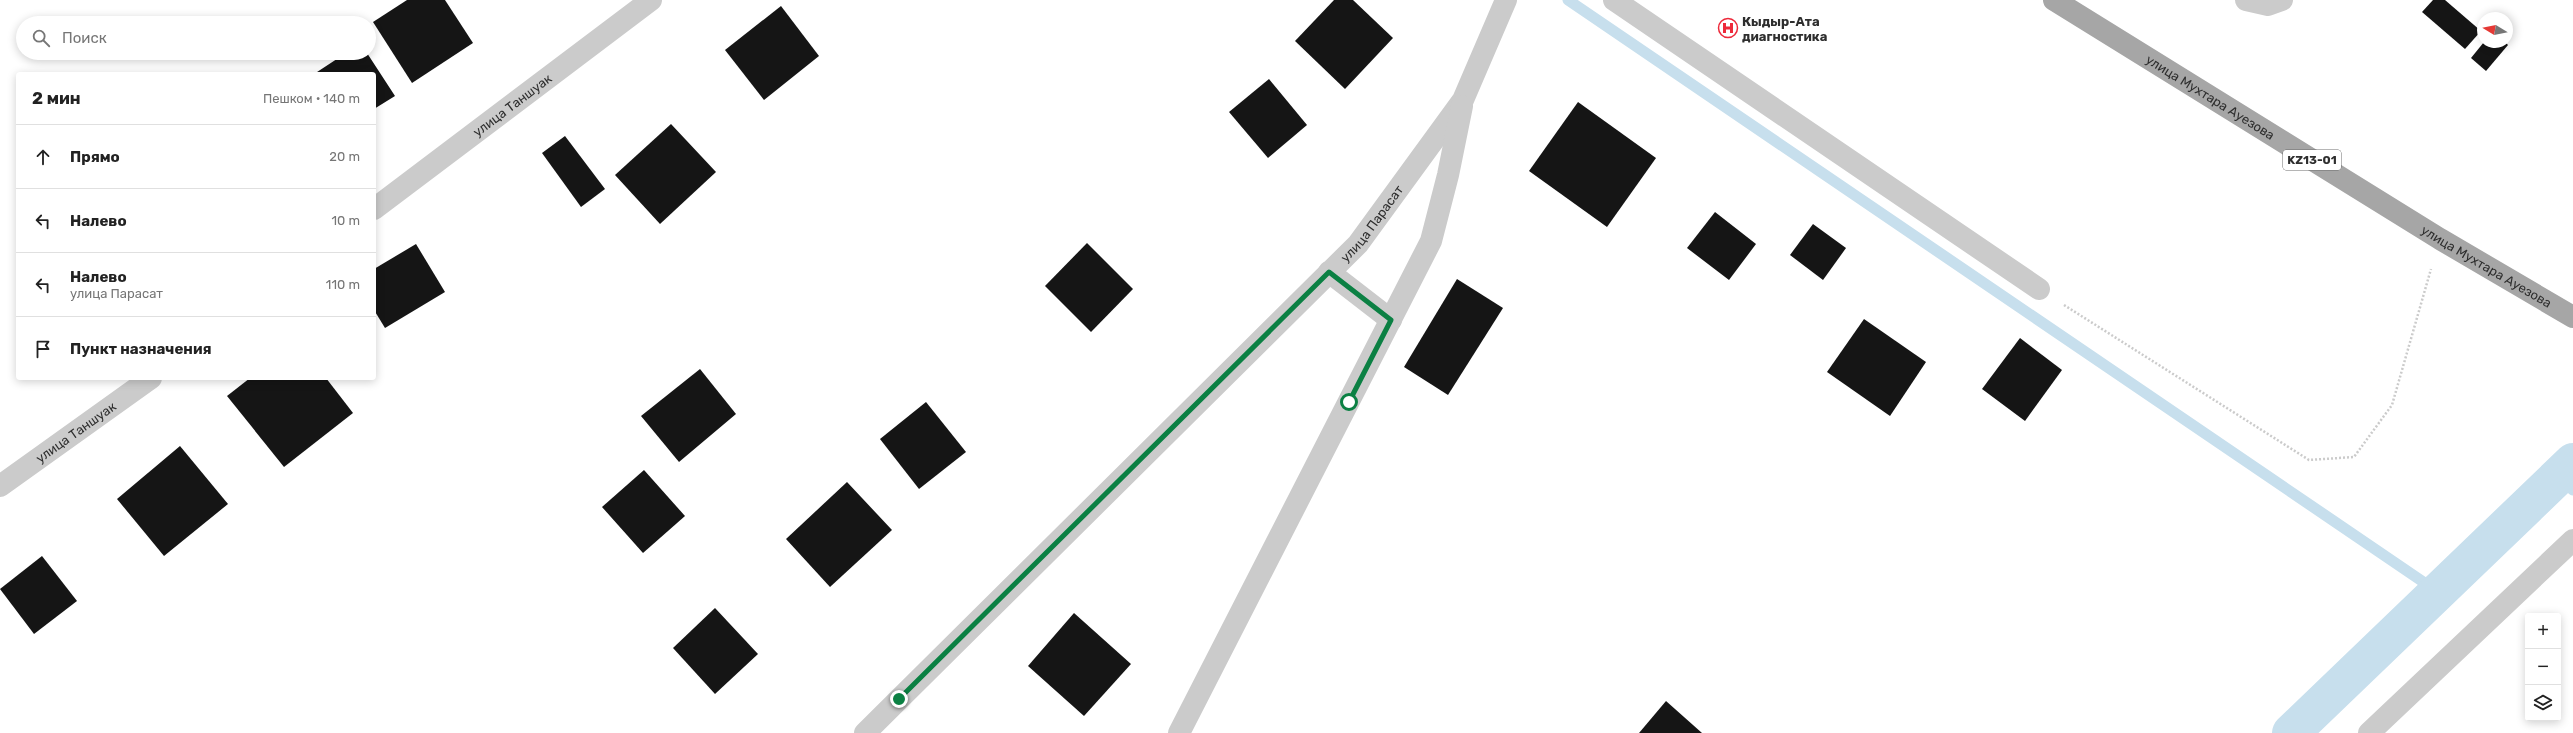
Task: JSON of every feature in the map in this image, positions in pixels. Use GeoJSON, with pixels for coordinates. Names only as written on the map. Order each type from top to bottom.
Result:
{"type":"FeatureCollection","features":[{"type":"Feature","properties":{"kind":"main road","name":"улица Мухтара Ауезова"},"geometry":{"type":"LineString","coordinates":[[2054,0],[2440,239],[2573,317]]}},
{"type":"Feature","properties":{"kind":"street","name":"улица Таншуак"},"geometry":{"type":"LineString","coordinates":[[376,207],[651,0]]}},
{"type":"Feature","properties":{"kind":"street","name":"улица Парасат"},"geometry":{"type":"LineString","coordinates":[[865,733],[1358,244],[1463,100],[1506,0]]}},
{"type":"Feature","properties":{"kind":"street"},"geometry":{"type":"LineString","coordinates":[[1614,0],[2039,289]]}},
{"type":"Feature","properties":{"kind":"street"},"geometry":{"type":"LineString","coordinates":[[2246,0],[2268,5],[2282,0]]}},
{"type":"Feature","properties":{"kind":"street"},"geometry":{"type":"LineString","coordinates":[[1180,733],[1431,242],[1448,175],[1463,100]]}},
{"type":"Feature","properties":{"kind":"street"},"geometry":{"type":"LineString","coordinates":[[1329,272],[1391,320]]}},
{"type":"Feature","properties":{"kind":"street","name":"улица Таншуак"},"geometry":{"type":"LineString","coordinates":[[0,486],[148,380]]}},
{"type":"Feature","properties":{"kind":"street"},"geometry":{"type":"LineString","coordinates":[[2369,733],[2573,540]]}},
{"type":"Feature","properties":{"kind":"path"},"geometry":{"type":"LineString","coordinates":[[2039,289],[2309,460],[2354,457],[2392,405],[2440,239]]}},
{"type":"Feature","properties":{"kind":"building"},"geometry":{"type":"Polygon","coordinates":[[[407,0],[445,0],[473,43],[412,83],[376,27],[376,20],[407,0]]]}},
{"type":"Feature","properties":{"kind":"building"},"geometry":{"type":"Polygon","coordinates":[[[1334,0],[1353,0],[1393,38],[1345,89],[1295,41],[1334,0]]]}},
{"type":"Feature","properties":{"kind":"building"},"geometry":{"type":"Polygon","coordinates":[[[2433,0],[2445,0],[2477,28],[2477,36],[2465,49],[2422,12],[2433,0]]]}},
{"type":"Feature","properties":{"kind":"building"},"geometry":{"type":"Polygon","coordinates":[[[781,6],[819,56],[764,100],[725,50],[781,6]]]}},
{"type":"Feature","properties":{"kind":"building"},"geometry":{"type":"Polygon","coordinates":[[[2479,48],[2505,48],[2486,71],[2471,58],[2479,48]]]}},
{"type":"Feature","properties":{"kind":"building"},"geometry":{"type":"Polygon","coordinates":[[[335,60],[372,60],[395,96],[376,108],[376,72],[317,72],[335,60]]]}},
{"type":"Feature","properties":{"kind":"building"},"geometry":{"type":"Polygon","coordinates":[[[1269,79],[1307,125],[1268,158],[1229,112],[1269,79]]]}},
{"type":"Feature","properties":{"kind":"building"},"geometry":{"type":"Polygon","coordinates":[[[1578,102],[1656,158],[1607,227],[1529,171],[1578,102]]]}},
{"type":"Feature","properties":{"kind":"building"},"geometry":{"type":"Polygon","coordinates":[[[671,124],[716,172],[660,224],[615,175],[671,124]]]}},
{"type":"Feature","properties":{"kind":"building"},"geometry":{"type":"Polygon","coordinates":[[[565,136],[605,189],[581,207],[542,153],[565,136]]]}},
{"type":"Feature","properties":{"kind":"building"},"geometry":{"type":"Polygon","coordinates":[[[1715,212],[1756,244],[1729,280],[1687,248],[1715,212]]]}},
{"type":"Feature","properties":{"kind":"building"},"geometry":{"type":"Polygon","coordinates":[[[1813,224],[1846,248],[1823,280],[1790,255],[1813,224]]]}},
{"type":"Feature","properties":{"kind":"building"},"geometry":{"type":"Polygon","coordinates":[[[1087,243],[1133,289],[1091,332],[1045,286],[1087,243]]]}},
{"type":"Feature","properties":{"kind":"building"},"geometry":{"type":"Polygon","coordinates":[[[416,244],[445,292],[385,328],[376,313],[376,268],[416,244]]]}},
{"type":"Feature","properties":{"kind":"building"},"geometry":{"type":"Polygon","coordinates":[[[1457,279],[1503,308],[1448,395],[1404,367],[1457,279]]]}},
{"type":"Feature","properties":{"kind":"building"},"geometry":{"type":"Polygon","coordinates":[[[1864,319],[1926,362],[1890,416],[1827,372],[1864,319]]]}},
{"type":"Feature","properties":{"kind":"building"},"geometry":{"type":"Polygon","coordinates":[[[2020,338],[2062,370],[2025,421],[1982,389],[2020,338]]]}},
{"type":"Feature","properties":{"kind":"building"},"geometry":{"type":"Polygon","coordinates":[[[700,369],[736,414],[679,462],[641,416],[700,369]]]}},
{"type":"Feature","properties":{"kind":"building"},"geometry":{"type":"Polygon","coordinates":[[[247,380],[328,380],[353,413],[284,467],[227,396],[247,380]]]}},
{"type":"Feature","properties":{"kind":"building"},"geometry":{"type":"Polygon","coordinates":[[[926,402],[966,452],[919,489],[880,439],[926,402]]]}},
{"type":"Feature","properties":{"kind":"building"},"geometry":{"type":"Polygon","coordinates":[[[180,446],[228,504],[164,556],[117,499],[180,446]]]}},
{"type":"Feature","properties":{"kind":"building"},"geometry":{"type":"Polygon","coordinates":[[[644,470],[685,516],[643,553],[602,507],[644,470]]]}},
{"type":"Feature","properties":{"kind":"building"},"geometry":{"type":"Polygon","coordinates":[[[847,482],[892,530],[830,587],[786,539],[847,482]]]}},
{"type":"Feature","properties":{"kind":"building"},"geometry":{"type":"Polygon","coordinates":[[[42,556],[77,601],[34,634],[0,589],[42,556]]]}},
{"type":"Feature","properties":{"kind":"building"},"geometry":{"type":"Polygon","coordinates":[[[715,608],[758,654],[715,694],[673,648],[715,608]]]}},
{"type":"Feature","properties":{"kind":"building"},"geometry":{"type":"Polygon","coordinates":[[[1074,613],[1131,664],[1084,716],[1028,666],[1074,613]]]}},
{"type":"Feature","properties":{"kind":"building"},"geometry":{"type":"Polygon","coordinates":[[[1666,701],[1702,733],[1639,733],[1666,701]]]}},
{"type":"Feature","properties":{"kind":"waterway"},"geometry":{"type":"LineString","coordinates":[[1568,0],[2438,592]]}},
{"type":"Feature","properties":{"kind":"waterway"},"geometry":{"type":"LineString","coordinates":[[2291,733],[2573,462]]}},
{"type":"Feature","properties":{"kind":"waterway"},"geometry":{"type":"LineString","coordinates":[[2558,477],[2573,490]]}},
{"type":"Feature","properties":{"kind":"place","name":"Кыдыр-Ата диагностика"},"geometry":{"type":"Point","coordinates":[1728,28]}},
{"type":"Feature","properties":{"kind":"route"},"geometry":{"type":"LineString","coordinates":[[899,699],[1329,272],[1391,320],[1349,402]]}}]}
